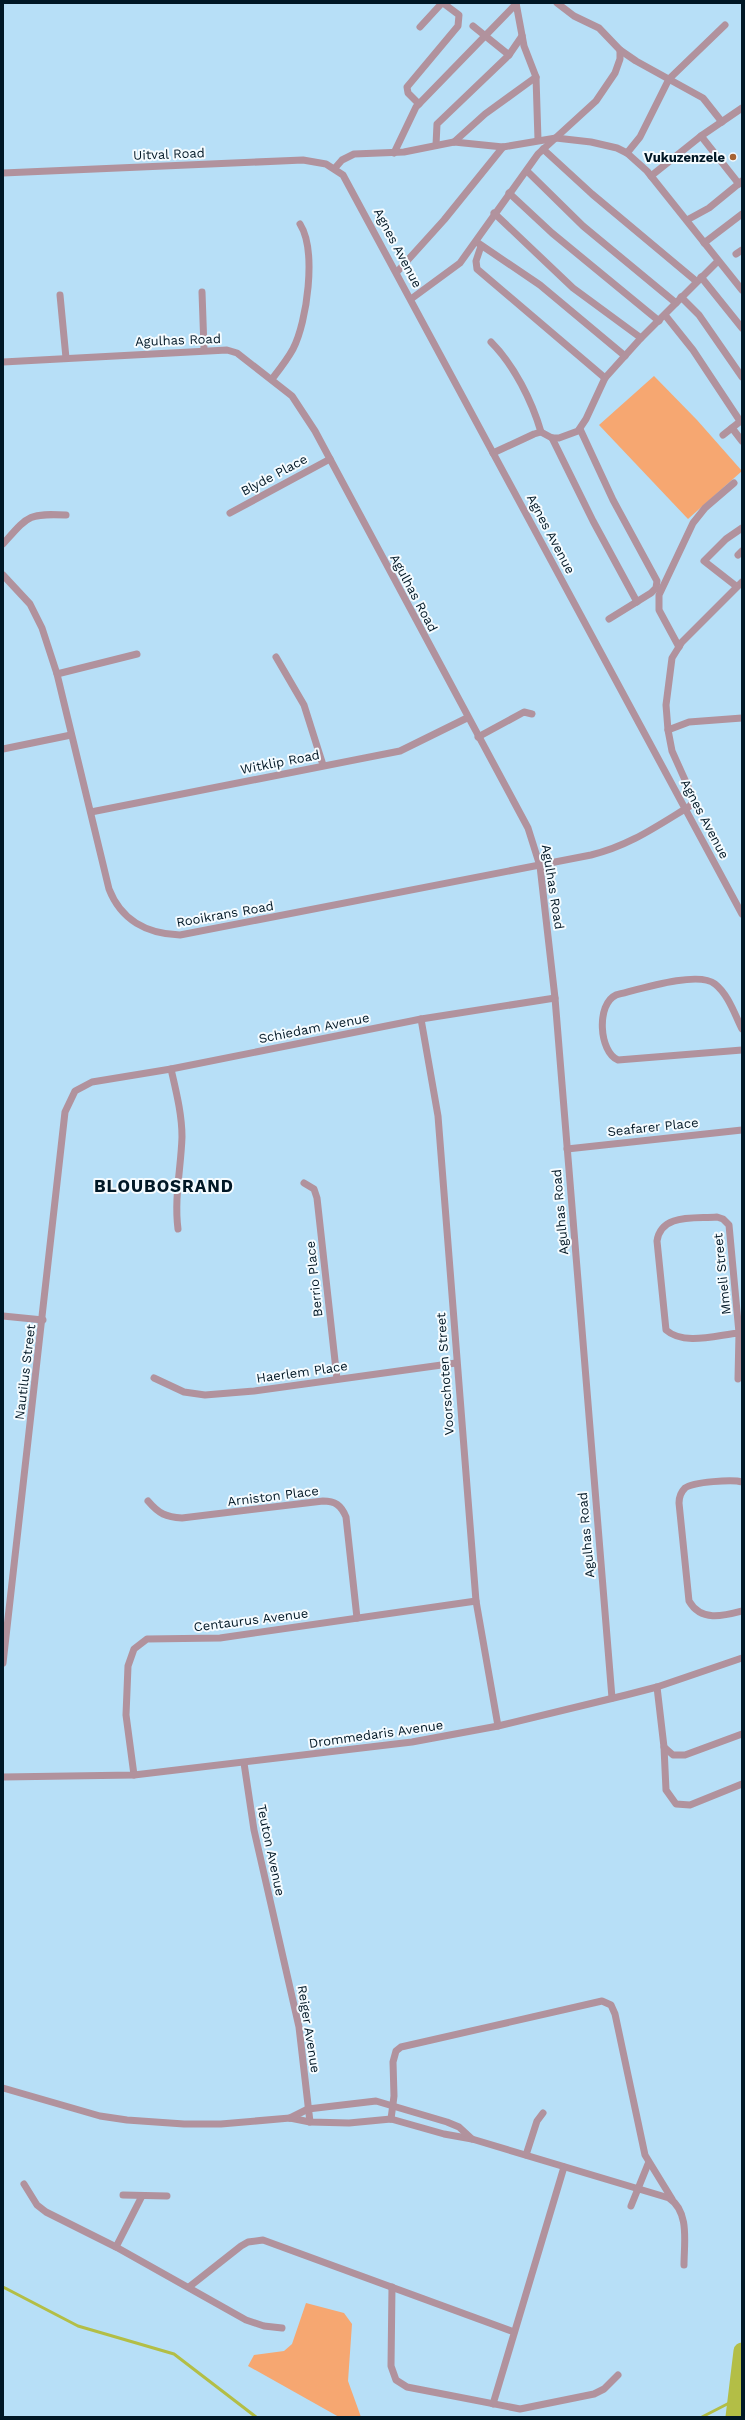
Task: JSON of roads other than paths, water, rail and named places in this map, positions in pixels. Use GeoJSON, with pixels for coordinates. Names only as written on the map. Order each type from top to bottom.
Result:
{"type":"FeatureCollection","features":[{"type":"Feature","properties":{"kind":"street"},"geometry":{"type":"LineString","coordinates":[[419,104],[408,93],[407,87],[458,26],[459,15],[443,3],[436,7],[420,27]]}},
{"type":"Feature","properties":{"kind":"street"},"geometry":{"type":"LineString","coordinates":[[557,3],[574,16],[599,28],[620,50],[703,98],[722,122]]}},
{"type":"Feature","properties":{"kind":"street"},"geometry":{"type":"LineString","coordinates":[[394,153],[410,116],[419,104],[516,4]]}},
{"type":"Feature","properties":{"kind":"street"},"geometry":{"type":"LineString","coordinates":[[516,4],[522,36],[536,77],[538,140]]}},
{"type":"Feature","properties":{"kind":"street"},"geometry":{"type":"LineString","coordinates":[[627,153],[640,137],[669,78],[725,25]]}},
{"type":"Feature","properties":{"kind":"street"},"geometry":{"type":"LineString","coordinates":[[473,26],[509,54]]}},
{"type":"Feature","properties":{"kind":"street"},"geometry":{"type":"LineString","coordinates":[[436,145],[435,132],[440,121],[509,54],[522,36]]}},
{"type":"Feature","properties":{"kind":"street"},"geometry":{"type":"LineString","coordinates":[[605,378],[478,270],[476,261],[479,244],[494,213],[544,149],[587,110],[604,90],[615,73],[620,59],[620,50]]}},
{"type":"Feature","properties":{"kind":"street"},"geometry":{"type":"LineString","coordinates":[[454,142],[485,114],[536,77]]}},
{"type":"Feature","properties":{"kind":"street"},"geometry":{"type":"LineString","coordinates":[[651,176],[701,136],[742,108]]}},
{"type":"Feature","properties":{"kind":"street"},"geometry":{"type":"LineString","coordinates":[[687,220],[709,208],[740,182],[701,136]]}},
{"type":"Feature","properties":{"kind":"street"},"geometry":{"type":"LineString","coordinates":[[335,168],[347,156],[416,151],[436,145],[454,142],[503,147],[556,138],[591,142],[627,153],[651,176],[742,290]]}},
{"type":"Feature","properties":{"kind":"street"},"geometry":{"type":"LineString","coordinates":[[397,272],[444,220],[503,147]]}},
{"type":"Feature","properties":{"kind":"street"},"geometry":{"type":"LineString","coordinates":[[544,149],[592,194],[698,279],[742,328]]}},
{"type":"Feature","properties":{"kind":"street","name":"Uitval Road"},"geometry":{"type":"LineString","coordinates":[[3,172],[303,160],[317,161],[335,168]]}},
{"type":"Feature","properties":{"kind":"street","name":"Agnes Avenue"},"geometry":{"type":"LineString","coordinates":[[335,168],[348,181],[742,914]]}},
{"type":"Feature","properties":{"kind":"street"},"geometry":{"type":"LineString","coordinates":[[527,171],[583,226],[699,315],[742,376]]}},
{"type":"Feature","properties":{"kind":"street"},"geometry":{"type":"LineString","coordinates":[[509,193],[552,233],[659,321]]}},
{"type":"Feature","properties":{"kind":"street"},"geometry":{"type":"LineString","coordinates":[[494,213],[573,288],[641,338]]}},
{"type":"Feature","properties":{"kind":"street"},"geometry":{"type":"LineString","coordinates":[[704,243],[742,214]]}},
{"type":"Feature","properties":{"kind":"street"},"geometry":{"type":"LineString","coordinates":[[272,379],[293,349],[304,317],[309,251],[307,237],[300,224]]}},
{"type":"Feature","properties":{"kind":"street"},"geometry":{"type":"LineString","coordinates":[[411,299],[460,264],[479,244]]}},
{"type":"Feature","properties":{"kind":"street"},"geometry":{"type":"LineString","coordinates":[[479,244],[540,285],[625,356]]}},
{"type":"Feature","properties":{"kind":"street"},"geometry":{"type":"LineString","coordinates":[[552,438],[569,436],[580,429],[605,378],[641,338],[665,315],[698,279],[718,261]]}},
{"type":"Feature","properties":{"kind":"street"},"geometry":{"type":"LineString","coordinates":[[202,292],[204,350]]}},
{"type":"Feature","properties":{"kind":"street"},"geometry":{"type":"LineString","coordinates":[[60,295],[66,358]]}},
{"type":"Feature","properties":{"kind":"street"},"geometry":{"type":"LineString","coordinates":[[665,315],[693,350],[741,420],[723,435]]}},
{"type":"Feature","properties":{"kind":"street"},"geometry":{"type":"LineString","coordinates":[[491,342],[505,359],[528,399],[541,432],[552,438],[593,521],[637,602]]}},
{"type":"Feature","properties":{"kind":"street","name":"Agulhas Road"},"geometry":{"type":"LineString","coordinates":[[3,362],[204,350],[228,350],[237,353],[272,379],[298,402],[330,459],[467,718],[528,828],[540,866],[555,998],[612,1698]]}},
{"type":"Feature","properties":{"kind":"street"},"geometry":{"type":"LineString","coordinates":[[732,428],[742,442]]}},
{"type":"Feature","properties":{"kind":"street"},"geometry":{"type":"LineString","coordinates":[[580,429],[612,500],[657,581],[654,590],[609,619]]}},
{"type":"Feature","properties":{"kind":"street"},"geometry":{"type":"LineString","coordinates":[[493,453],[526,436],[541,432]]}},
{"type":"Feature","properties":{"kind":"street","name":"Blyde Place"},"geometry":{"type":"LineString","coordinates":[[230,513],[330,459]]}},
{"type":"Feature","properties":{"kind":"street"},"geometry":{"type":"LineString","coordinates":[[678,647],[658,610],[659,595],[693,523],[706,508],[734,483]]}},
{"type":"Feature","properties":{"kind":"street"},"geometry":{"type":"LineString","coordinates":[[3,544],[24,520],[33,515],[41,513],[66,515]]}},
{"type":"Feature","properties":{"kind":"street"},"geometry":{"type":"LineString","coordinates":[[686,809],[692,803],[693,797],[680,770],[668,730],[666,705],[672,658],[678,647],[739,584],[704,561],[726,539],[742,528]]}},
{"type":"Feature","properties":{"kind":"street","name":"Rooikrans Road"},"geometry":{"type":"LineString","coordinates":[[3,575],[30,604],[42,628],[57,674],[109,889],[114,901],[129,919],[150,931],[162,934],[180,935],[540,866],[616,848],[654,830],[686,809]]}},
{"type":"Feature","properties":{"kind":"street"},"geometry":{"type":"LineString","coordinates":[[57,674],[137,654]]}},
{"type":"Feature","properties":{"kind":"street"},"geometry":{"type":"LineString","coordinates":[[276,657],[304,705],[323,765]]}},
{"type":"Feature","properties":{"kind":"street"},"geometry":{"type":"LineString","coordinates":[[478,737],[524,712],[532,714]]}},
{"type":"Feature","properties":{"kind":"street","name":"Witklip Road"},"geometry":{"type":"LineString","coordinates":[[91,812],[400,751],[467,718]]}},
{"type":"Feature","properties":{"kind":"street"},"geometry":{"type":"LineString","coordinates":[[668,730],[689,722],[742,718]]}},
{"type":"Feature","properties":{"kind":"street"},"geometry":{"type":"LineString","coordinates":[[3,749],[71,735]]}},
{"type":"Feature","properties":{"kind":"street"},"geometry":{"type":"LineString","coordinates":[[742,1029],[719,988],[709,981],[698,978],[616,995],[605,1003],[602,1015],[608,1052],[618,1060],[742,1050]]}},
{"type":"Feature","properties":{"kind":"street","name":"Schiedam Avenue"},"geometry":{"type":"LineString","coordinates":[[80,1087],[100,1080],[171,1069],[421,1019],[555,998]]}},
{"type":"Feature","properties":{"kind":"street","name":"Voorschoten Street"},"geometry":{"type":"LineString","coordinates":[[421,1019],[438,1116],[456,1363],[476,1602],[498,1726]]}},
{"type":"Feature","properties":{"kind":"street"},"geometry":{"type":"LineString","coordinates":[[171,1069],[179,1109],[182,1136],[176,1198],[178,1230]]}},
{"type":"Feature","properties":{"kind":"street","name":"Nautilus Street"},"geometry":{"type":"LineString","coordinates":[[3,1663],[66,1112],[71,1096],[80,1087]]}},
{"type":"Feature","properties":{"kind":"street","name":"Seafarer Place"},"geometry":{"type":"LineString","coordinates":[[567,1149],[742,1130]]}},
{"type":"Feature","properties":{"kind":"street","name":"Berrio Place"},"geometry":{"type":"LineString","coordinates":[[304,1183],[314,1190],[317,1198],[337,1379]]}},
{"type":"Feature","properties":{"kind":"street","name":"Mmeli Street"},"geometry":{"type":"LineString","coordinates":[[738,1379],[741,1333],[729,1224],[723,1219],[717,1217],[667,1222],[660,1229],[657,1241],[666,1330],[671,1335],[685,1339],[741,1333]]}},
{"type":"Feature","properties":{"kind":"street"},"geometry":{"type":"LineString","coordinates":[[3,1316],[43,1320]]}},
{"type":"Feature","properties":{"kind":"street","name":"Haerlem Place"},"geometry":{"type":"LineString","coordinates":[[154,1378],[172,1388],[195,1395],[238,1392],[456,1363]]}},
{"type":"Feature","properties":{"kind":"street"},"geometry":{"type":"LineString","coordinates":[[742,1482],[732,1480],[690,1486],[682,1492],[679,1503],[689,1601],[697,1610],[714,1616],[742,1610]]}},
{"type":"Feature","properties":{"kind":"street","name":"Arniston Place"},"geometry":{"type":"LineString","coordinates":[[148,1501],[158,1513],[166,1516],[182,1518],[323,1501],[335,1503],[340,1506],[346,1517],[357,1618]]}},
{"type":"Feature","properties":{"kind":"street","name":"Centaurus Avenue"},"geometry":{"type":"LineString","coordinates":[[134,1775],[126,1701],[130,1655],[140,1643],[147,1639],[157,1638],[189,1640],[220,1638],[476,1602]]}},
{"type":"Feature","properties":{"kind":"street","name":"Drommedaris Avenue"},"geometry":{"type":"LineString","coordinates":[[3,1777],[134,1775],[412,1742],[498,1726],[612,1698],[657,1686],[742,1658]]}},
{"type":"Feature","properties":{"kind":"street"},"geometry":{"type":"LineString","coordinates":[[657,1686],[664,1747],[666,1790],[676,1804],[690,1805],[742,1784]]}},
{"type":"Feature","properties":{"kind":"street"},"geometry":{"type":"LineString","coordinates":[[664,1747],[673,1755],[685,1755],[742,1734]]}},
{"type":"Feature","properties":{"kind":"street","name":"Teuton Avenue"},"geometry":{"type":"LineString","coordinates":[[244,1763],[254,1830],[279,1941]]}},
{"type":"Feature","properties":{"kind":"street","name":"Reiger Avenue"},"geometry":{"type":"LineString","coordinates":[[279,1941],[299,2027],[310,2122]]}},
{"type":"Feature","properties":{"kind":"street"},"geometry":{"type":"LineString","coordinates":[[392,2119],[393,2062],[396,2051],[401,2047],[602,2001],[611,2005],[615,2014],[642,2143],[648,2164],[674,2201],[682,2217],[684,2265]]}},
{"type":"Feature","properties":{"kind":"street"},"geometry":{"type":"LineString","coordinates":[[3,2088],[100,2116],[127,2120],[221,2124],[290,2118],[310,2122],[349,2123],[392,2119],[444,2134],[472,2139],[674,2201]]}},
{"type":"Feature","properties":{"kind":"street"},"geometry":{"type":"LineString","coordinates":[[290,2118],[308,2109],[364,2100],[393,2105],[447,2122],[459,2127],[472,2139]]}},
{"type":"Feature","properties":{"kind":"street"},"geometry":{"type":"LineString","coordinates":[[526,2155],[537,2121],[543,2113]]}},
{"type":"Feature","properties":{"kind":"street"},"geometry":{"type":"LineString","coordinates":[[631,2206],[648,2164]]}},
{"type":"Feature","properties":{"kind":"street"},"geometry":{"type":"LineString","coordinates":[[493,2404],[564,2167]]}},
{"type":"Feature","properties":{"kind":"street"},"geometry":{"type":"LineString","coordinates":[[24,2184],[39,2207],[116,2247],[246,2320],[264,2326],[282,2328]]}},
{"type":"Feature","properties":{"kind":"street"},"geometry":{"type":"LineString","coordinates":[[123,2195],[167,2196]]}},
{"type":"Feature","properties":{"kind":"street"},"geometry":{"type":"LineString","coordinates":[[116,2247],[142,2196]]}},
{"type":"Feature","properties":{"kind":"street"},"geometry":{"type":"LineString","coordinates":[[188,2287],[241,2246],[259,2240],[276,2243],[514,2332]]}},
{"type":"Feature","properties":{"kind":"street"},"geometry":{"type":"LineString","coordinates":[[392,2287],[390,2361],[392,2373],[401,2385],[414,2390],[493,2404],[512,2409],[527,2409],[594,2394],[604,2388],[618,2375]]}},
{"type":"Feature","properties":{"kind":"waterway"},"geometry":{"type":"LineString","coordinates":[[3,2287],[78,2326],[174,2354],[256,2417]]}},
{"type":"Feature","properties":{"kind":"waterway"},"geometry":{"type":"LineString","coordinates":[[734,2417],[742,2351]]}},
{"type":"Feature","properties":{"kind":"waterway"},"geometry":{"type":"LineString","coordinates":[[702,2417],[737,2399]]}},
{"type":"Feature","properties":{"kind":"place","name":"Vukuzenzele"},"geometry":{"type":"Point","coordinates":[733,157]}},
{"type":"Feature","properties":{"kind":"district","name":"BLOUBOSRAND"},"geometry":{"type":"Point","coordinates":[164,1186]}}]}
